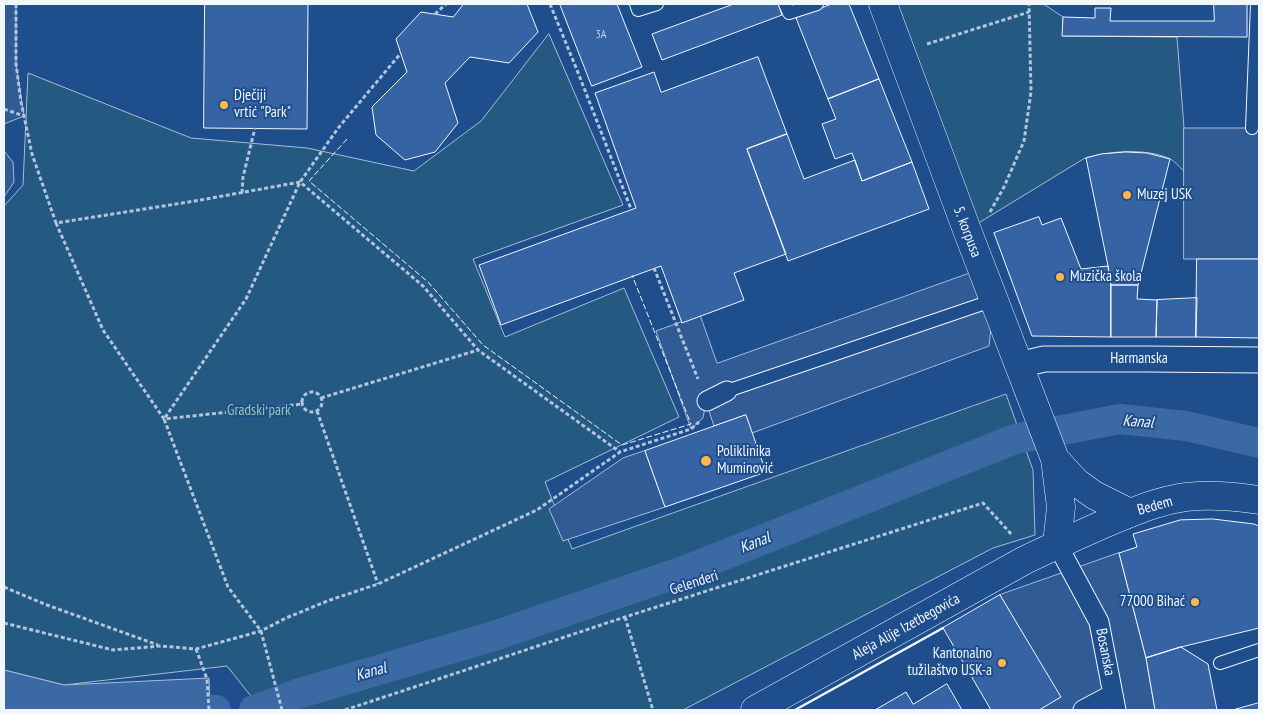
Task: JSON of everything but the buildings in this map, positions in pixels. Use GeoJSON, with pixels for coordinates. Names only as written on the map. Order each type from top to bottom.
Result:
{"type":"FeatureCollection","features":[{"type":"Feature","properties":{"kind":"street","name":"5. korpusa"},"geometry":{"type":"LineString","coordinates":[[882,4],[1054,459],[1061,507],[1057,544]]}},
{"type":"Feature","properties":{"kind":"street","name":"Harmanska"},"geometry":{"type":"LineString","coordinates":[[1019,365],[1044,359],[1259,360]]}},
{"type":"Feature","properties":{"kind":"street"},"geometry":{"type":"LineString","coordinates":[[707,401],[726,391]]}},
{"type":"Feature","properties":{"kind":"street","name":"5. korpusa"},"geometry":{"type":"LineString","coordinates":[[1054,459],[1076,482],[1094,496],[1130,513]]}},
{"type":"Feature","properties":{"kind":"street","name":"Bedem"},"geometry":{"type":"LineString","coordinates":[[1057,544],[1130,513],[1164,502],[1196,496],[1259,500]]}},
{"type":"Feature","properties":{"kind":"street","name":"Aleja Alije Izetbegovića"},"geometry":{"type":"LineString","coordinates":[[755,710],[1057,544]]}},
{"type":"Feature","properties":{"kind":"street","name":"Bosanska"},"geometry":{"type":"LineString","coordinates":[[1057,544],[1099,622],[1115,702]]}},
{"type":"Feature","properties":{"kind":"street"},"geometry":{"type":"LineString","coordinates":[[1083,710],[1115,702]]}},
{"type":"Feature","properties":{"kind":"lane"},"geometry":{"type":"LineString","coordinates":[[636,4],[638,10],[657,4]]}},
{"type":"Feature","properties":{"kind":"lane"},"geometry":{"type":"LineString","coordinates":[[785,4],[789,13],[817,4]]}},
{"type":"Feature","properties":{"kind":"lane"},"geometry":{"type":"LineString","coordinates":[[1252,128],[1257,4]]}},
{"type":"Feature","properties":{"kind":"lane"},"geometry":{"type":"LineString","coordinates":[[726,391],[994,300]]}},
{"type":"Feature","properties":{"kind":"lane"},"geometry":{"type":"LineString","coordinates":[[1220,663],[1259,650]]}},
{"type":"Feature","properties":{"kind":"path"},"geometry":{"type":"LineString","coordinates":[[16,4],[16,64],[20,102],[32,154],[56,223],[103,330],[164,419],[228,587],[261,631],[282,710]]}},
{"type":"Feature","properties":{"kind":"path"},"geometry":{"type":"LineString","coordinates":[[436,14],[446,4]]}},
{"type":"Feature","properties":{"kind":"path"},"geometry":{"type":"LineString","coordinates":[[550,4],[631,209]]}},
{"type":"Feature","properties":{"kind":"path"},"geometry":{"type":"LineString","coordinates":[[967,230],[987,217],[1004,187],[1024,141],[1031,92],[1029,4]]}},
{"type":"Feature","properties":{"kind":"path"},"geometry":{"type":"LineString","coordinates":[[901,52],[1029,12]]}},
{"type":"Feature","properties":{"kind":"path"},"geometry":{"type":"LineString","coordinates":[[164,419],[246,299],[300,182],[339,127],[401,53]]}},
{"type":"Feature","properties":{"kind":"path"},"geometry":{"type":"LineString","coordinates":[[4,109],[24,116]]}},
{"type":"Feature","properties":{"kind":"path"},"geometry":{"type":"LineString","coordinates":[[242,193],[243,177],[255,128]]}},
{"type":"Feature","properties":{"kind":"path"},"geometry":{"type":"LineString","coordinates":[[56,223],[195,202],[300,182]]}},
{"type":"Feature","properties":{"kind":"path"},"geometry":{"type":"LineString","coordinates":[[300,182],[423,286],[478,350],[620,452]]}},
{"type":"Feature","properties":{"kind":"path"},"geometry":{"type":"LineString","coordinates":[[4,623],[113,650],[161,646],[196,649],[261,631],[286,618],[330,600],[378,584],[537,510],[620,452],[691,429],[703,418],[707,401],[654,268]]}},
{"type":"Feature","properties":{"kind":"path"},"geometry":{"type":"LineString","coordinates":[[321,398],[478,350]]}},
{"type":"Feature","properties":{"kind":"path"},"geometry":{"type":"LineString","coordinates":[[309,393],[316,393],[321,398],[322,406],[317,411],[307,411],[303,404],[304,397],[309,393]]}},
{"type":"Feature","properties":{"kind":"path"},"geometry":{"type":"LineString","coordinates":[[164,419],[303,404]]}},
{"type":"Feature","properties":{"kind":"path"},"geometry":{"type":"LineString","coordinates":[[317,411],[378,584]]}},
{"type":"Feature","properties":{"kind":"path","name":"Gelenderi"},"geometry":{"type":"LineString","coordinates":[[345,710],[625,617],[983,503],[1018,541],[1025,560]]}},
{"type":"Feature","properties":{"kind":"path"},"geometry":{"type":"LineString","coordinates":[[4,587],[47,605],[161,646]]}},
{"type":"Feature","properties":{"kind":"path"},"geometry":{"type":"LineString","coordinates":[[625,617],[653,710]]}},
{"type":"Feature","properties":{"kind":"path"},"geometry":{"type":"LineString","coordinates":[[196,649],[208,679],[208,710]]}},
{"type":"Feature","properties":{"kind":"green space"},"geometry":{"type":"Polygon","coordinates":[[[883,4],[1045,4],[1063,17],[1063,36],[1177,37],[1184,128],[1184,171],[1170,159],[1148,153],[1116,152],[1085,158],[967,230],[883,4]]]}},
{"type":"Feature","properties":{"kind":"green space","name":"Gradski park"},"geometry":{"type":"Polygon","coordinates":[[[549,34],[623,205],[473,259],[505,337],[624,288],[679,417],[545,482],[572,549],[1006,394],[1033,470],[1035,535],[993,548],[683,710],[262,710],[227,666],[64,685],[4,670],[4,206],[23,185],[28,73],[191,138],[307,148],[414,171],[481,121],[549,34]]]}},
{"type":"Feature","properties":{"kind":"shaded area"},"geometry":{"type":"Polygon","coordinates":[[[4,4],[16,4],[16,64],[24,116],[4,124],[4,4]]]}},
{"type":"Feature","properties":{"kind":"shaded area"},"geometry":{"type":"Polygon","coordinates":[[[1184,128],[1259,128],[1259,259],[1184,259],[1184,128]]]}},
{"type":"Feature","properties":{"kind":"shaded area"},"geometry":{"type":"Polygon","coordinates":[[[4,151],[13,162],[14,182],[4,197],[4,151]]]}},
{"type":"Feature","properties":{"kind":"shaded area"},"geometry":{"type":"Polygon","coordinates":[[[982,269],[994,300],[989,346],[752,433],[746,415],[714,426],[706,402],[703,418],[691,429],[656,331],[700,315],[717,363],[982,269]]]}},
{"type":"Feature","properties":{"kind":"shaded area"},"geometry":{"type":"Polygon","coordinates":[[[645,451],[665,507],[563,541],[549,509],[623,458],[645,451]]]}},
{"type":"Feature","properties":{"kind":"shaded area"},"geometry":{"type":"Polygon","coordinates":[[[1119,553],[1146,658],[1155,710],[1039,710],[1060,697],[1000,595],[1119,553]]]}},
{"type":"Feature","properties":{"kind":"shaded area"},"geometry":{"type":"Polygon","coordinates":[[[4,670],[64,685],[209,678],[210,710],[4,710],[4,670]]]}},
{"type":"Feature","properties":{"kind":"waterway","name":"Kanal"},"geometry":{"type":"LineString","coordinates":[[254,710],[297,694],[494,636],[689,569],[1015,439],[1120,419],[1186,426],[1259,443]]}},
{"type":"Feature","properties":{"kind":"waterway","name":"Kanal"},"geometry":{"type":"LineString","coordinates":[[169,708],[216,710]]}},
{"type":"Feature","properties":{"kind":"fence"},"geometry":{"type":"LineString","coordinates":[[347,139],[309,181],[428,282],[483,345],[622,445],[691,424],[632,275]]}},
{"type":"Feature","properties":{"kind":"wall"},"geometry":{"type":"LineString","coordinates":[[795,710],[943,628]]}},
{"type":"Feature","properties":{"kind":"place","name":"Dječiji vrtić \"Park\""},"geometry":{"type":"Point","coordinates":[224,105]}},
{"type":"Feature","properties":{"kind":"place","name":"Muzej USK"},"geometry":{"type":"Point","coordinates":[1127,195]}},
{"type":"Feature","properties":{"kind":"place","name":"Muzička škola"},"geometry":{"type":"Point","coordinates":[1060,277]}},
{"type":"Feature","properties":{"kind":"place","name":"Poliklinika Muminović"},"geometry":{"type":"Point","coordinates":[706,461]}},
{"type":"Feature","properties":{"kind":"place","name":"77000 Bihać"},"geometry":{"type":"Point","coordinates":[1195,602]}},
{"type":"Feature","properties":{"kind":"place","name":"Kantonalno tužilaštvo USK-a"},"geometry":{"type":"Point","coordinates":[1002,663]}}]}
